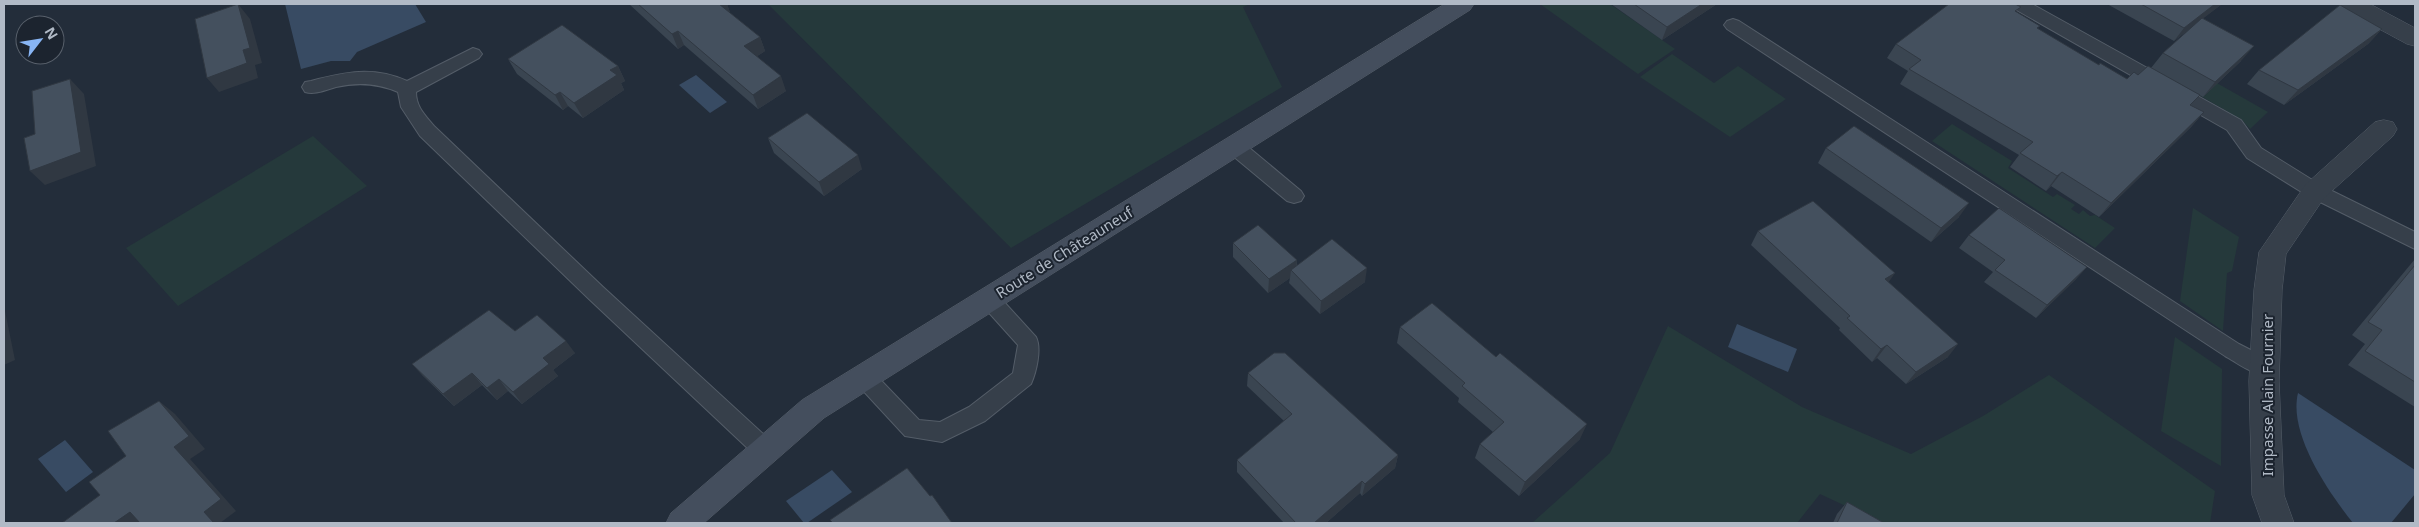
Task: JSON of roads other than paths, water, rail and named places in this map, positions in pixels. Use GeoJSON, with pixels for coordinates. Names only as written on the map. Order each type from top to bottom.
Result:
{"type":"FeatureCollection","features":[{"type":"Feature","properties":{"kind":"main road","name":"Route de Châteauneuf"},"geometry":{"type":"LineString","coordinates":[[682,523],[813,409],[1462,4]]}},
{"type":"Feature","properties":{"kind":"street"},"geometry":{"type":"LineString","coordinates":[[2352,4],[2415,38]]}},
{"type":"Feature","properties":{"kind":"street","name":"Impasse Alain Fournier"},"geometry":{"type":"LineString","coordinates":[[2278,523],[2268,495],[2265,367],[2268,290],[2272,252],[2315,191],[2384,129]]}},
{"type":"Feature","properties":{"kind":"lane"},"geometry":{"type":"LineString","coordinates":[[2020,4],[2234,125],[2254,153],[2315,191],[2415,241]]}},
{"type":"Feature","properties":{"kind":"lane"},"geometry":{"type":"LineString","coordinates":[[1733,25],[2215,339],[2265,367]]}},
{"type":"Feature","properties":{"kind":"lane"},"geometry":{"type":"LineString","coordinates":[[407,89],[473,54]]}},
{"type":"Feature","properties":{"kind":"lane"},"geometry":{"type":"LineString","coordinates":[[311,87],[360,75],[389,80],[407,89]]}},
{"type":"Feature","properties":{"kind":"lane"},"geometry":{"type":"LineString","coordinates":[[407,89],[406,99],[408,106],[444,149],[765,450]]}},
{"type":"Feature","properties":{"kind":"lane"},"geometry":{"type":"LineString","coordinates":[[1234,146],[1294,196]]}},
{"type":"Feature","properties":{"kind":"lane"},"geometry":{"type":"LineString","coordinates":[[864,377],[913,429],[942,432],[977,414],[1023,378],[1029,343],[989,299]]}},
{"type":"Feature","properties":{"kind":"water"},"geometry":{"type":"Polygon","coordinates":[[[285,4],[415,4],[426,22],[357,52],[350,61],[331,61],[301,69],[285,4]]]}},
{"type":"Feature","properties":{"kind":"water"},"geometry":{"type":"Polygon","coordinates":[[[696,75],[727,102],[710,113],[679,85],[696,75]]]}},
{"type":"Feature","properties":{"kind":"water"},"geometry":{"type":"Polygon","coordinates":[[[1737,324],[1797,349],[1788,372],[1728,347],[1737,324]]]}},
{"type":"Feature","properties":{"kind":"water"},"geometry":{"type":"Polygon","coordinates":[[[2298,393],[2415,470],[2415,494],[2391,523],[2353,523],[2343,510],[2322,479],[2305,444],[2299,426],[2298,393]]]}},
{"type":"Feature","properties":{"kind":"water"},"geometry":{"type":"Polygon","coordinates":[[[65,440],[93,472],[66,492],[38,459],[65,440]]]}},
{"type":"Feature","properties":{"kind":"water"},"geometry":{"type":"Polygon","coordinates":[[[832,470],[852,492],[807,523],[804,523],[786,501],[832,470]]]}}]}
